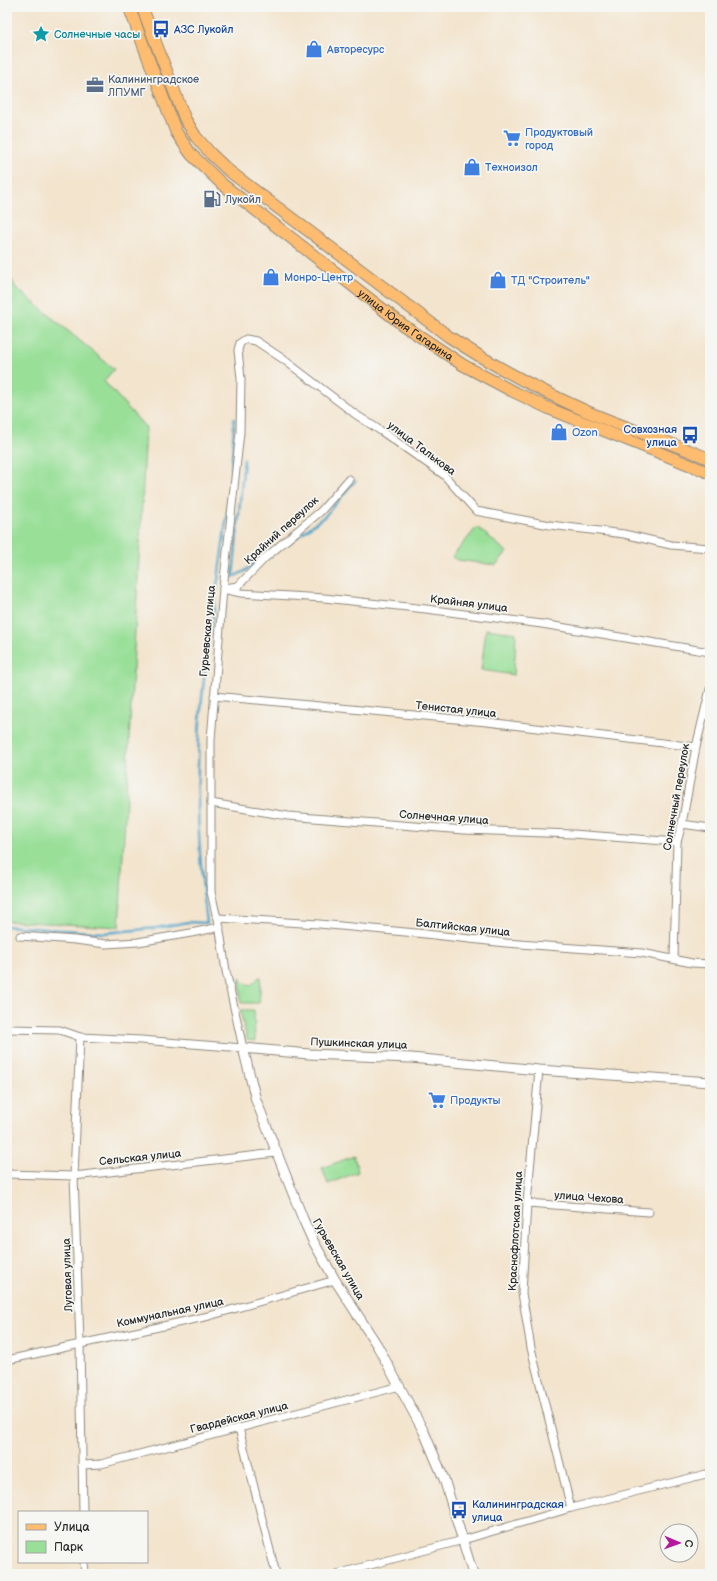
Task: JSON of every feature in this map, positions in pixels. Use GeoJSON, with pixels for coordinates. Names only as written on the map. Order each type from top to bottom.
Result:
{"type":"FeatureCollection","features":[{"type":"Feature","properties":{"kind":"main road","name":"улица Юрия Гагарина"},"geometry":{"type":"LineString","coordinates":[[129,7],[176,132],[191,154],[222,184],[403,325],[463,365],[550,409],[710,473]]}},
{"type":"Feature","properties":{"kind":"main road","name":"улица Юрия Гагарина"},"geometry":{"type":"LineString","coordinates":[[142,7],[185,119],[196,137],[229,171],[448,336],[485,360],[537,388],[589,412],[710,459]]}},
{"type":"Feature","properties":{"kind":"street","name":"улица Талькова"},"geometry":{"type":"LineString","coordinates":[[238,350],[240,342],[246,339],[256,341],[283,358],[355,414],[444,475],[476,511],[550,525],[624,534],[671,545],[710,548]]}},
{"type":"Feature","properties":{"kind":"street","name":"Гурьевская улица"},"geometry":{"type":"LineString","coordinates":[[238,350],[241,379],[240,432],[223,589],[211,740],[211,892],[220,927],[226,971],[256,1100],[276,1153],[312,1239],[335,1280],[377,1346],[424,1432],[444,1479],[473,1574]]}},
{"type":"Feature","properties":{"kind":"street","name":"Крайний переулок"},"geometry":{"type":"LineString","coordinates":[[223,589],[238,586],[265,558],[321,511],[349,479]]}},
{"type":"Feature","properties":{"kind":"street","name":"Крайняя улица"},"geometry":{"type":"LineString","coordinates":[[223,589],[242,593],[324,598],[426,608],[542,624],[710,652]]}},
{"type":"Feature","properties":{"kind":"street","name":"Солнечный переулок"},"geometry":{"type":"LineString","coordinates":[[674,959],[677,842],[682,824],[696,747],[710,689]]}},
{"type":"Feature","properties":{"kind":"street","name":"Тенистая улица"},"geometry":{"type":"LineString","coordinates":[[214,696],[487,722],[696,747]]}},
{"type":"Feature","properties":{"kind":"street","name":"Солнечная улица"},"geometry":{"type":"LineString","coordinates":[[211,803],[288,816],[464,830],[574,834],[677,842]]}},
{"type":"Feature","properties":{"kind":"street"},"geometry":{"type":"LineString","coordinates":[[682,824],[710,828]]}},
{"type":"Feature","properties":{"kind":"street","name":"Балтийская улица"},"geometry":{"type":"LineString","coordinates":[[217,916],[416,933],[506,943],[642,953],[692,963],[710,964]]}},
{"type":"Feature","properties":{"kind":"street"},"geometry":{"type":"LineString","coordinates":[[20,936],[106,944],[138,942],[220,927]]}},
{"type":"Feature","properties":{"kind":"street","name":"Пушкинская улица"},"geometry":{"type":"LineString","coordinates":[[7,1029],[60,1030],[80,1037],[141,1040],[308,1054],[411,1058],[539,1070],[710,1082]]}},
{"type":"Feature","properties":{"kind":"street","name":"Луговая улица"},"geometry":{"type":"LineString","coordinates":[[80,1037],[74,1176],[84,1511]]}},
{"type":"Feature","properties":{"kind":"street","name":"Краснофлотская улица"},"geometry":{"type":"LineString","coordinates":[[539,1070],[532,1131],[522,1293],[531,1348],[571,1508]]}},
{"type":"Feature","properties":{"kind":"street","name":"Сельская улица"},"geometry":{"type":"LineString","coordinates":[[7,1174],[74,1176],[276,1153]]}},
{"type":"Feature","properties":{"kind":"street","name":"улица Чехова"},"geometry":{"type":"LineString","coordinates":[[527,1203],[649,1212]]}},
{"type":"Feature","properties":{"kind":"street","name":"Коммунальная улица"},"geometry":{"type":"LineString","coordinates":[[7,1360],[209,1316],[335,1280]]}},
{"type":"Feature","properties":{"kind":"street","name":"Гвардейская улица"},"geometry":{"type":"LineString","coordinates":[[82,1465],[101,1464],[400,1386]]}},
{"type":"Feature","properties":{"kind":"street"},"geometry":{"type":"LineString","coordinates":[[239,1428],[276,1574]]}},
{"type":"Feature","properties":{"kind":"street"},"geometry":{"type":"LineString","coordinates":[[337,1574],[463,1540],[571,1508],[710,1473]]}},
{"type":"Feature","properties":{"kind":"street"},"geometry":{"type":"LineString","coordinates":[[84,1563],[85,1574]]}},
{"type":"Feature","properties":{"kind":"green space"},"geometry":{"type":"Polygon","coordinates":[[[7,268],[15,287],[114,369],[104,381],[146,428],[119,927],[7,921],[7,268]]]}},
{"type":"Feature","properties":{"kind":"green space"},"geometry":{"type":"Polygon","coordinates":[[[477,527],[507,552],[496,565],[457,560],[452,557],[477,527]]]}},
{"type":"Feature","properties":{"kind":"green space"},"geometry":{"type":"Polygon","coordinates":[[[486,629],[516,633],[514,675],[481,670],[486,629]]]}},
{"type":"Feature","properties":{"kind":"green space"},"geometry":{"type":"Polygon","coordinates":[[[240,977],[242,982],[251,985],[259,977],[261,977],[259,1003],[241,1003],[240,977]]]}},
{"type":"Feature","properties":{"kind":"green space"},"geometry":{"type":"Polygon","coordinates":[[[240,1010],[254,1010],[255,1041],[247,1040],[240,1010]]]}},
{"type":"Feature","properties":{"kind":"green space"},"geometry":{"type":"Polygon","coordinates":[[[354,1156],[358,1172],[328,1184],[322,1168],[354,1156]]]}},
{"type":"Feature","properties":{"kind":"waterway"},"geometry":{"type":"LineString","coordinates":[[7,926],[104,933],[156,928],[188,922],[207,923],[200,862],[198,801],[199,740],[207,648],[213,616],[230,493],[234,419]]}},
{"type":"Feature","properties":{"kind":"waterway"},"geometry":{"type":"LineString","coordinates":[[244,460],[233,577],[245,571],[257,561]]}},
{"type":"Feature","properties":{"kind":"waterway"},"geometry":{"type":"LineString","coordinates":[[288,544],[325,516],[355,481]]}},
{"type":"Feature","properties":{"kind":"place","name":"АЗС Лукойл"},"geometry":{"type":"Point","coordinates":[161,29]}},
{"type":"Feature","properties":{"kind":"place","name":"Солнечные часы"},"geometry":{"type":"Point","coordinates":[41,34]}},
{"type":"Feature","properties":{"kind":"place","name":"Авторесурс"},"geometry":{"type":"Point","coordinates":[314,49]}},
{"type":"Feature","properties":{"kind":"place","name":"Калининградское ЛПУМГ"},"geometry":{"type":"Point","coordinates":[95,85]}},
{"type":"Feature","properties":{"kind":"place","name":"Продуктовый город"},"geometry":{"type":"Point","coordinates":[512,138]}},
{"type":"Feature","properties":{"kind":"place","name":"Техноизол"},"geometry":{"type":"Point","coordinates":[472,167]}},
{"type":"Feature","properties":{"kind":"place","name":"Лукойл"},"geometry":{"type":"Point","coordinates":[212,199]}},
{"type":"Feature","properties":{"kind":"place","name":"Монро-Центр"},"geometry":{"type":"Point","coordinates":[271,277]}},
{"type":"Feature","properties":{"kind":"place","name":"ТД \"Строитель\""},"geometry":{"type":"Point","coordinates":[498,280]}},
{"type":"Feature","properties":{"kind":"place","name":"Ozon"},"geometry":{"type":"Point","coordinates":[559,432]}},
{"type":"Feature","properties":{"kind":"place","name":"Совхозная улица"},"geometry":{"type":"Point","coordinates":[690,435]}},
{"type":"Feature","properties":{"kind":"place","name":"Продукты"},"geometry":{"type":"Point","coordinates":[437,1100]}},
{"type":"Feature","properties":{"kind":"place","name":"Калининградская улица"},"geometry":{"type":"Point","coordinates":[459,1510]}}]}
